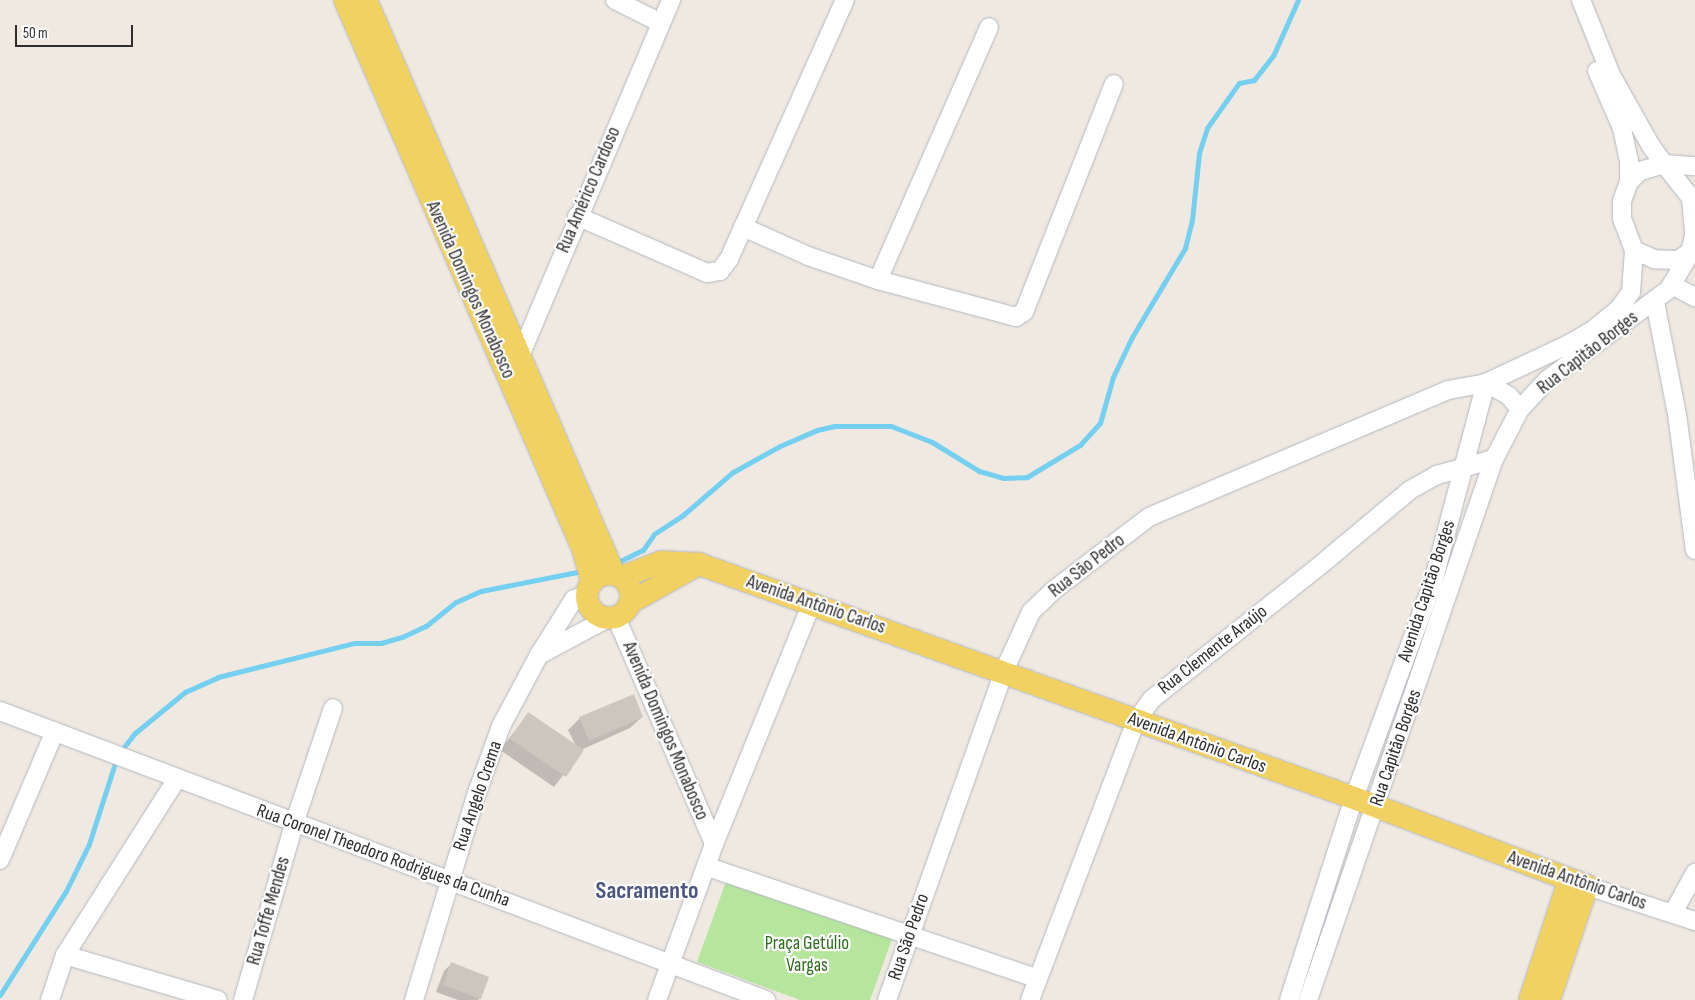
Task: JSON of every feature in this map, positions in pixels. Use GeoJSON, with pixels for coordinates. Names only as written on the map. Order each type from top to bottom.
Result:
{"type":"FeatureCollection","features":[{"type":"Feature","properties":{"kind":"main road"},"geometry":{"type":"LineString","coordinates":[[359,3],[618,575],[630,588],[618,613]]}},
{"type":"Feature","properties":{"kind":"main road","name":"Avenida Domingos Monabosco"},"geometry":{"type":"LineString","coordinates":[[359,3],[510,380],[583,548],[589,588]]}},
{"type":"Feature","properties":{"kind":"main road","name":"Avenida Antônio Carlos"},"geometry":{"type":"LineString","coordinates":[[618,575],[661,562],[699,564],[1004,671],[1136,721],[1354,798],[1578,884]]}},
{"type":"Feature","properties":{"kind":"main road"},"geometry":{"type":"LineString","coordinates":[[618,575],[602,574],[589,588],[594,613],[618,613],[699,564]]}},
{"type":"Feature","properties":{"kind":"main road"},"geometry":{"type":"LineString","coordinates":[[1530,1000],[1578,884]]}},
{"type":"Feature","properties":{"kind":"main road"},"geometry":{"type":"LineString","coordinates":[[1549,1000],[1578,884]]}},
{"type":"Feature","properties":{"kind":"street"},"geometry":{"type":"LineString","coordinates":[[615,0],[661,23]]}},
{"type":"Feature","properties":{"kind":"street","name":"Rua Américo Cardoso"},"geometry":{"type":"LineString","coordinates":[[510,380],[577,216],[671,0]]}},
{"type":"Feature","properties":{"kind":"street"},"geometry":{"type":"LineString","coordinates":[[577,216],[707,274],[720,271],[726,266],[744,227],[845,0]]}},
{"type":"Feature","properties":{"kind":"street"},"geometry":{"type":"LineString","coordinates":[[1486,383],[1567,345],[1593,330],[1618,310],[1631,292],[1634,250],[1622,218],[1622,200],[1629,182],[1629,160],[1622,128],[1571,0]]}},
{"type":"Feature","properties":{"kind":"street"},"geometry":{"type":"LineString","coordinates":[[1581,0],[1611,75],[1635,121],[1690,198],[1694,236],[1693,251],[1678,260],[1666,261],[1634,250]]}},
{"type":"Feature","properties":{"kind":"street"},"geometry":{"type":"LineString","coordinates":[[878,280],[989,27]]}},
{"type":"Feature","properties":{"kind":"street"},"geometry":{"type":"LineString","coordinates":[[744,227],[808,256],[878,280],[1008,317],[1016,317],[1024,312],[1114,84]]}},
{"type":"Feature","properties":{"kind":"street"},"geometry":{"type":"LineString","coordinates":[[1629,182],[1640,171],[1664,164],[1695,166]]}},
{"type":"Feature","properties":{"kind":"street","name":"Rua Capitão Borges"},"geometry":{"type":"LineString","coordinates":[[1308,1000],[1377,807],[1494,459],[1520,409],[1547,380],[1655,302],[1672,285],[1693,251]]}},
{"type":"Feature","properties":{"kind":"street"},"geometry":{"type":"LineString","coordinates":[[1672,285],[1695,296]]}},
{"type":"Feature","properties":{"kind":"street"},"geometry":{"type":"LineString","coordinates":[[1655,302],[1677,414],[1695,550]]}},
{"type":"Feature","properties":{"kind":"street"},"geometry":{"type":"LineString","coordinates":[[1486,383],[1509,396],[1520,409]]}},
{"type":"Feature","properties":{"kind":"street","name":"Avenida Capitão Borges"},"geometry":{"type":"LineString","coordinates":[[1289,1000],[1354,798],[1433,582],[1486,383]]}},
{"type":"Feature","properties":{"kind":"street","name":"Rua São Pedro"},"geometry":{"type":"LineString","coordinates":[[887,1000],[1004,671],[1031,612],[1054,590],[1149,517],[1448,390],[1486,383]]}},
{"type":"Feature","properties":{"kind":"street","name":"Rua Clemente Araújo"},"geometry":{"type":"LineString","coordinates":[[1030,1000],[1136,721],[1152,699],[1324,562],[1410,490],[1437,475],[1494,459]]}},
{"type":"Feature","properties":{"kind":"street","name":"Rua Angelo Crema"},"geometry":{"type":"LineString","coordinates":[[414,1000],[450,880],[501,726],[539,655],[574,599],[589,588]]}},
{"type":"Feature","properties":{"kind":"street"},"geometry":{"type":"LineString","coordinates":[[657,1000],[708,867],[714,844],[812,603]]}},
{"type":"Feature","properties":{"kind":"street"},"geometry":{"type":"LineString","coordinates":[[539,655],[618,613]]}},
{"type":"Feature","properties":{"kind":"street","name":"Avenida Domingos Monabosco"},"geometry":{"type":"LineString","coordinates":[[618,613],[714,844]]}},
{"type":"Feature","properties":{"kind":"street","name":"Rua Toffe Mendes"},"geometry":{"type":"LineString","coordinates":[[243,1000],[294,824],[333,708]]}},
{"type":"Feature","properties":{"kind":"street","name":"Rua Coronel Theodoro Rodrigues da Cunha"},"geometry":{"type":"LineString","coordinates":[[0,711],[176,780],[450,880],[766,1000]]}},
{"type":"Feature","properties":{"kind":"street"},"geometry":{"type":"LineString","coordinates":[[0,860],[55,731]]}},
{"type":"Feature","properties":{"kind":"street"},"geometry":{"type":"LineString","coordinates":[[50,1000],[65,955],[176,780]]}},
{"type":"Feature","properties":{"kind":"street"},"geometry":{"type":"LineString","coordinates":[[708,867],[1038,979]]}},
{"type":"Feature","properties":{"kind":"street"},"geometry":{"type":"LineString","coordinates":[[1673,913],[1695,873]]}},
{"type":"Feature","properties":{"kind":"street","name":"Avenida Antônio Carlos"},"geometry":{"type":"LineString","coordinates":[[1578,884],[1695,921]]}},
{"type":"Feature","properties":{"kind":"street"},"geometry":{"type":"LineString","coordinates":[[65,955],[218,1000]]}},
{"type":"Feature","properties":{"kind":"green space","name":"Praça Getúlio Vargas"},"geometry":{"type":"Polygon","coordinates":[[[727,879],[892,939],[870,1000],[800,1000],[697,962],[727,879]]]}},
{"type":"Feature","properties":{"kind":"building"},"geometry":{"type":"Polygon","coordinates":[[[634,694],[643,717],[589,741],[579,717],[634,694]]]}},
{"type":"Feature","properties":{"kind":"building"},"geometry":{"type":"Polygon","coordinates":[[[528,712],[584,750],[566,777],[510,739],[528,712]]]}},
{"type":"Feature","properties":{"kind":"building"},"geometry":{"type":"Polygon","coordinates":[[[451,962],[489,977],[481,999],[443,985],[451,962]]]}},
{"type":"Feature","properties":{"kind":"waterway"},"geometry":{"type":"LineString","coordinates":[[620,561],[643,550],[654,534],[683,515],[733,472],[780,446],[817,430],[835,426],[891,426],[932,442],[979,471],[1003,478],[1027,477],[1080,445],[1100,423],[1113,377],[1132,337],[1185,248],[1192,220],[1199,153],[1207,128],[1239,83],[1254,80],[1273,56],[1298,0]]}},
{"type":"Feature","properties":{"kind":"waterway"},"geometry":{"type":"LineString","coordinates":[[120,752],[135,733],[185,692],[218,677],[354,643],[381,643],[402,637],[426,626],[456,602],[481,591],[582,571]]}},
{"type":"Feature","properties":{"kind":"waterway"},"geometry":{"type":"LineString","coordinates":[[0,995],[66,891],[89,844],[114,766]]}},
{"type":"Feature","properties":{"kind":"district","name":"Sacramento"},"geometry":{"type":"Point","coordinates":[647,891]}}]}
